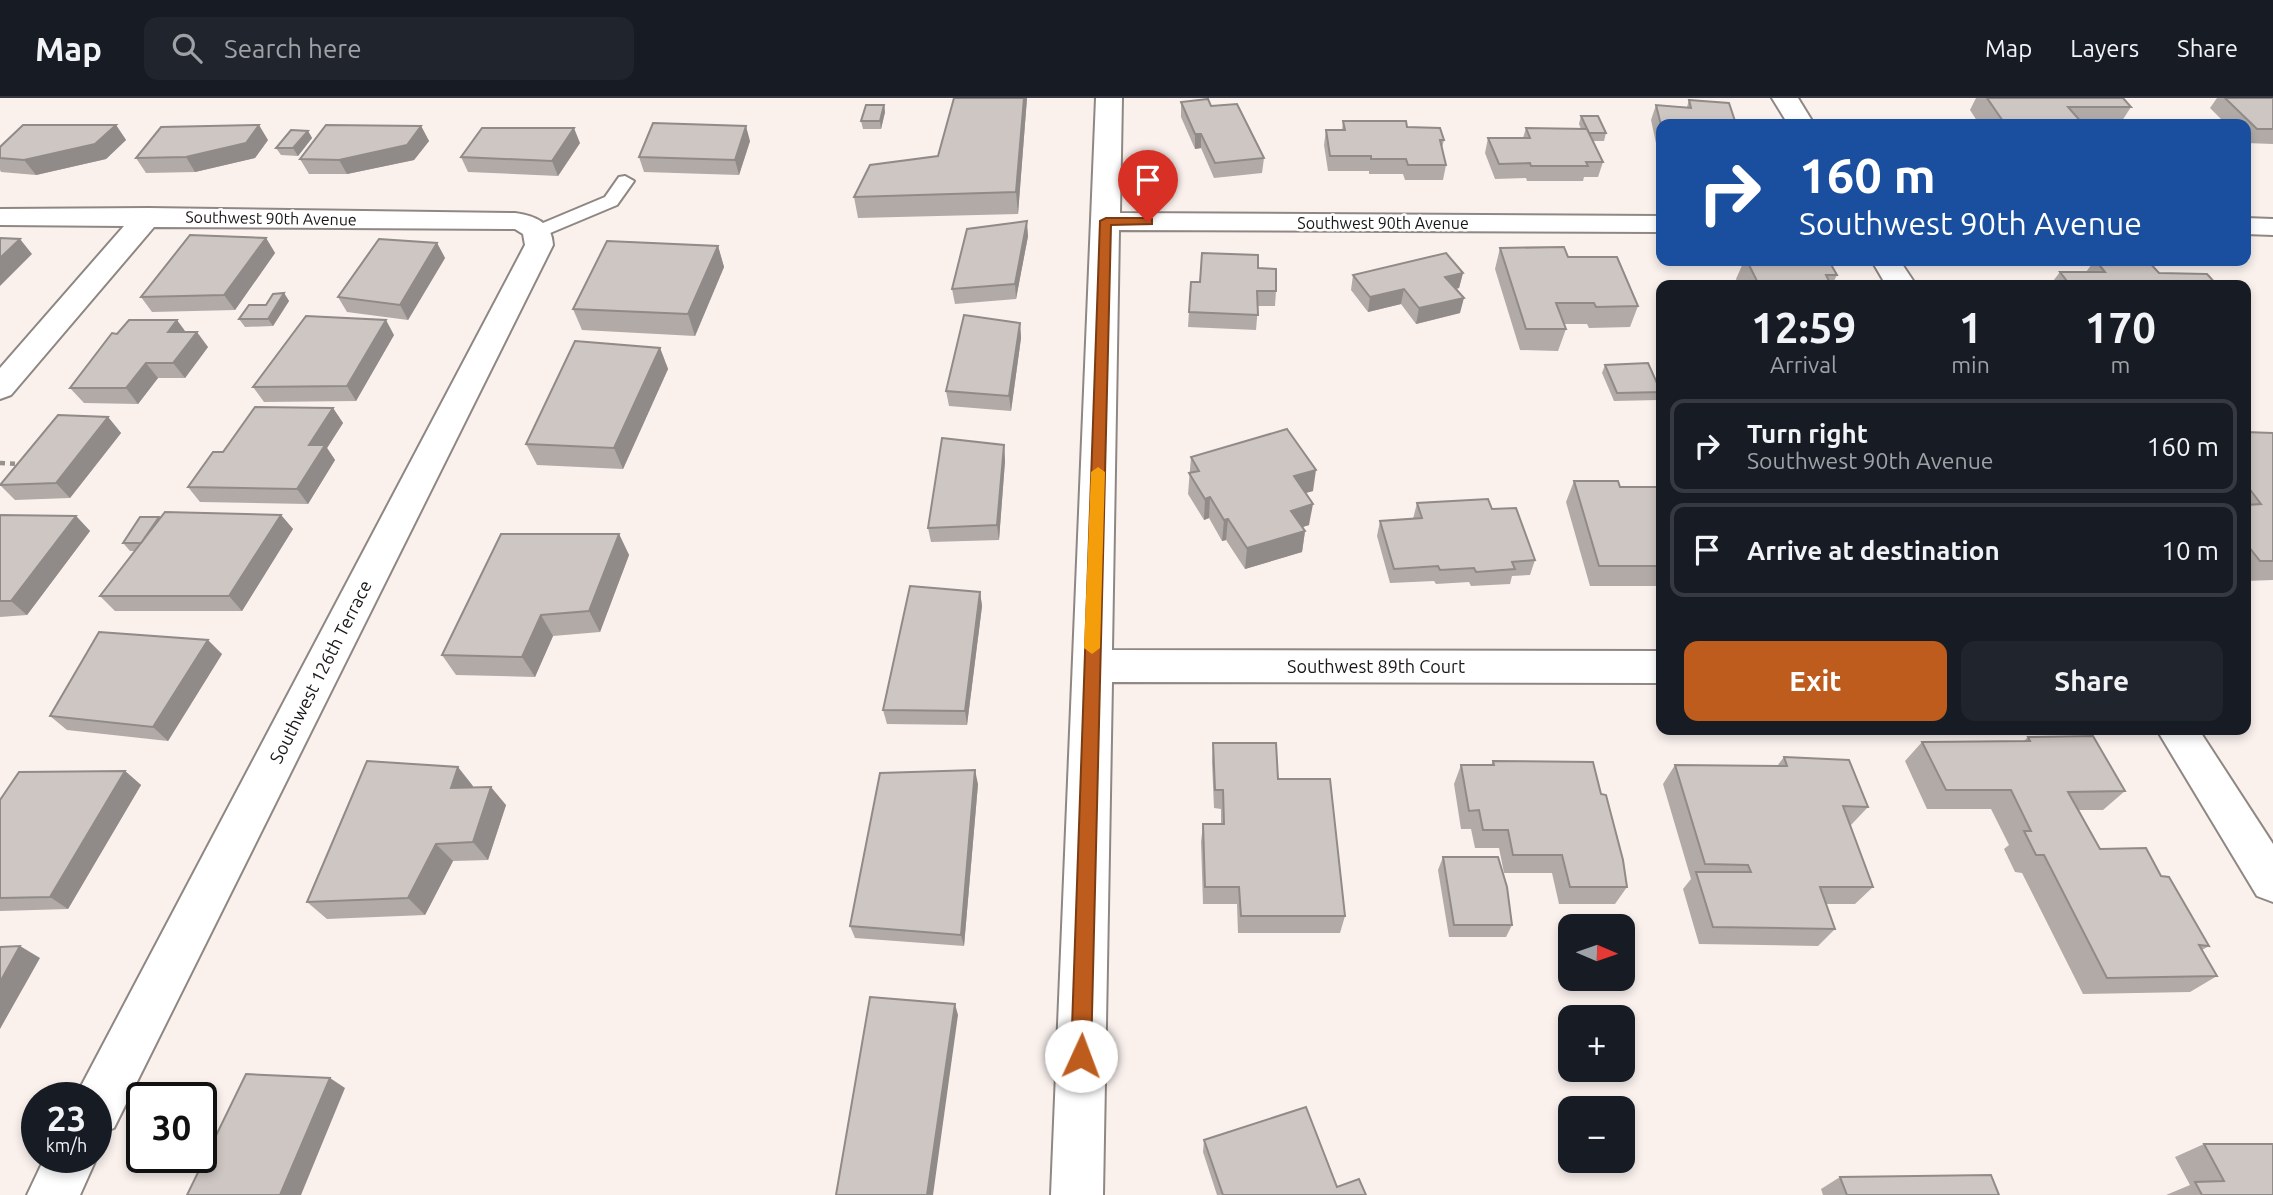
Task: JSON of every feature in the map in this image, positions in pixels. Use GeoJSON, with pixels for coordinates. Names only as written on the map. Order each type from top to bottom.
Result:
{"type":"FeatureCollection","features":[{"type":"Feature","properties":{"kind":"street"},"geometry":{"type":"LineString","coordinates":[[1077,1195],[1109,98]]}},
{"type":"Feature","properties":{"kind":"street"},"geometry":{"type":"LineString","coordinates":[[1785,98],[1798,119]]}},
{"type":"Feature","properties":{"kind":"street"},"geometry":{"type":"LineString","coordinates":[[0,388],[148,216]]}},
{"type":"Feature","properties":{"kind":"street","name":"Southwest 90th Avenue"},"geometry":{"type":"LineString","coordinates":[[0,217],[148,216],[515,221],[531,225],[537,232]]}},
{"type":"Feature","properties":{"kind":"street","name":"Southwest 90th Avenue"},"geometry":{"type":"LineString","coordinates":[[1106,221],[1656,224]]}},
{"type":"Feature","properties":{"kind":"street"},"geometry":{"type":"LineString","coordinates":[[2251,226],[2273,226]]}},
{"type":"Feature","properties":{"kind":"street","name":"Southwest 126th Terrace"},"geometry":{"type":"LineString","coordinates":[[110,1082],[539,245],[537,232]]}},
{"type":"Feature","properties":{"kind":"street","name":"Southwest 89th Court"},"geometry":{"type":"LineString","coordinates":[[1092,666],[1656,667]]}},
{"type":"Feature","properties":{"kind":"street"},"geometry":{"type":"LineString","coordinates":[[2180,735],[2273,882]]}},
{"type":"Feature","properties":{"kind":"street"},"geometry":{"type":"LineString","coordinates":[[53,1195],[64,1173]]}},
{"type":"Feature","properties":{"kind":"lane"},"geometry":{"type":"LineString","coordinates":[[537,232],[611,201],[625,181]]}},
{"type":"Feature","properties":{"kind":"path"},"geometry":{"type":"LineString","coordinates":[[0,463],[27,464]]}},
{"type":"Feature","properties":{"kind":"building"},"geometry":{"type":"Polygon","coordinates":[[[954,98],[1024,98],[1016,192],[854,197],[870,165],[938,156],[954,98]]]}},
{"type":"Feature","properties":{"kind":"building"},"geometry":{"type":"Polygon","coordinates":[[[1987,98],[2123,98],[2131,107],[2068,107],[2079,119],[2002,119],[1987,98]]]}},
{"type":"Feature","properties":{"kind":"building"},"geometry":{"type":"Polygon","coordinates":[[[2225,98],[2273,98],[2273,129],[2257,129],[2251,123],[2251,119],[2247,119],[2225,98]]]}},
{"type":"Feature","properties":{"kind":"building"},"geometry":{"type":"Polygon","coordinates":[[[1208,99],[1211,106],[1237,104],[1264,158],[1215,163],[1201,134],[1195,134],[1181,102],[1208,99]]]}},
{"type":"Feature","properties":{"kind":"building"},"geometry":{"type":"Polygon","coordinates":[[[1689,100],[1729,103],[1734,119],[1660,119],[1656,105],[1691,108],[1689,100]]]}},
{"type":"Feature","properties":{"kind":"building"},"geometry":{"type":"Polygon","coordinates":[[[866,105],[884,105],[880,121],[861,121],[866,105]]]}},
{"type":"Feature","properties":{"kind":"building"},"geometry":{"type":"Polygon","coordinates":[[[1581,116],[1598,116],[1606,133],[1589,133],[1581,116]]]}},
{"type":"Feature","properties":{"kind":"building"},"geometry":{"type":"Polygon","coordinates":[[[1343,121],[1406,121],[1407,127],[1440,128],[1446,165],[1408,165],[1406,159],[1371,159],[1371,156],[1330,156],[1326,130],[1345,130],[1343,121]]]}},
{"type":"Feature","properties":{"kind":"building"},"geometry":{"type":"Polygon","coordinates":[[[653,123],[746,126],[735,160],[639,157],[653,123]]]}},
{"type":"Feature","properties":{"kind":"building"},"geometry":{"type":"Polygon","coordinates":[[[23,125],[116,125],[95,144],[24,160],[0,158],[0,147],[23,125]]]}},
{"type":"Feature","properties":{"kind":"building"},"geometry":{"type":"Polygon","coordinates":[[[259,125],[246,143],[186,157],[136,158],[161,127],[259,125]]]}},
{"type":"Feature","properties":{"kind":"building"},"geometry":{"type":"Polygon","coordinates":[[[326,125],[421,126],[407,145],[339,160],[300,159],[326,125]]]}},
{"type":"Feature","properties":{"kind":"building"},"geometry":{"type":"Polygon","coordinates":[[[482,128],[574,128],[552,161],[461,157],[482,128]]]}},
{"type":"Feature","properties":{"kind":"building"},"geometry":{"type":"Polygon","coordinates":[[[1526,128],[1587,129],[1603,162],[1586,162],[1588,166],[1499,164],[1488,138],[1530,138],[1526,128]]]}},
{"type":"Feature","properties":{"kind":"building"},"geometry":{"type":"Polygon","coordinates":[[[291,130],[308,131],[293,148],[276,148],[291,130]]]}},
{"type":"Feature","properties":{"kind":"building"},"geometry":{"type":"Polygon","coordinates":[[[1027,221],[1015,284],[952,289],[967,229],[1027,221]]]}},
{"type":"Feature","properties":{"kind":"building"},"geometry":{"type":"Polygon","coordinates":[[[190,235],[266,238],[224,295],[141,297],[190,235]]]}},
{"type":"Feature","properties":{"kind":"building"},"geometry":{"type":"Polygon","coordinates":[[[0,238],[20,239],[0,258],[0,238]]]}},
{"type":"Feature","properties":{"kind":"building"},"geometry":{"type":"Polygon","coordinates":[[[379,239],[437,243],[400,305],[338,297],[379,239]]]}},
{"type":"Feature","properties":{"kind":"building"},"geometry":{"type":"Polygon","coordinates":[[[607,241],[718,246],[688,314],[573,309],[607,241]]]}},
{"type":"Feature","properties":{"kind":"building"},"geometry":{"type":"Polygon","coordinates":[[[1564,247],[1568,257],[1617,257],[1638,306],[1596,307],[1594,303],[1556,303],[1566,329],[1526,329],[1500,248],[1564,247]]]}},
{"type":"Feature","properties":{"kind":"building"},"geometry":{"type":"Polygon","coordinates":[[[1202,253],[1258,255],[1258,268],[1276,269],[1276,291],[1257,291],[1258,315],[1189,312],[1191,282],[1200,282],[1202,253]]]}},
{"type":"Feature","properties":{"kind":"building"},"geometry":{"type":"Polygon","coordinates":[[[1446,253],[1463,273],[1445,277],[1464,298],[1419,308],[1404,289],[1370,297],[1353,275],[1446,253]]]}},
{"type":"Feature","properties":{"kind":"building"},"geometry":{"type":"Polygon","coordinates":[[[1750,266],[1832,266],[1837,275],[1826,275],[1828,280],[1756,280],[1750,266]]]}},
{"type":"Feature","properties":{"kind":"building"},"geometry":{"type":"Polygon","coordinates":[[[2100,266],[2153,266],[2159,273],[2207,274],[2212,280],[2066,280],[2060,272],[2105,272],[2100,266]]]}},
{"type":"Feature","properties":{"kind":"building"},"geometry":{"type":"Polygon","coordinates":[[[284,293],[268,319],[239,319],[249,305],[266,305],[273,294],[284,293]]]}},
{"type":"Feature","properties":{"kind":"building"},"geometry":{"type":"Polygon","coordinates":[[[964,315],[1020,323],[1009,396],[946,391],[964,315]]]}},
{"type":"Feature","properties":{"kind":"building"},"geometry":{"type":"Polygon","coordinates":[[[306,316],[386,320],[347,386],[253,387],[306,316]]]}},
{"type":"Feature","properties":{"kind":"building"},"geometry":{"type":"Polygon","coordinates":[[[129,320],[177,320],[168,332],[197,332],[173,363],[146,363],[126,388],[70,388],[112,333],[117,334],[129,320]]]}},
{"type":"Feature","properties":{"kind":"building"},"geometry":{"type":"Polygon","coordinates":[[[575,341],[660,348],[614,448],[526,444],[575,341]]]}},
{"type":"Feature","properties":{"kind":"building"},"geometry":{"type":"Polygon","coordinates":[[[1648,363],[1656,381],[1656,392],[1617,393],[1605,365],[1648,363]]]}},
{"type":"Feature","properties":{"kind":"building"},"geometry":{"type":"Polygon","coordinates":[[[255,407],[333,408],[309,445],[325,445],[297,489],[188,487],[213,452],[223,452],[255,407]]]}},
{"type":"Feature","properties":{"kind":"building"},"geometry":{"type":"Polygon","coordinates":[[[58,415],[108,417],[56,483],[0,485],[58,415]]]}},
{"type":"Feature","properties":{"kind":"building"},"geometry":{"type":"Polygon","coordinates":[[[1287,429],[1316,470],[1294,476],[1313,504],[1291,511],[1305,531],[1247,548],[1228,519],[1224,520],[1210,497],[1205,499],[1189,473],[1199,471],[1191,457],[1287,429]]]}},
{"type":"Feature","properties":{"kind":"building"},"geometry":{"type":"Polygon","coordinates":[[[2251,432],[2273,433],[2273,561],[2260,561],[2251,550],[2251,505],[2261,504],[2251,491],[2251,432]]]}},
{"type":"Feature","properties":{"kind":"building"},"geometry":{"type":"Polygon","coordinates":[[[942,438],[1004,445],[997,525],[928,528],[942,438]]]}},
{"type":"Feature","properties":{"kind":"building"},"geometry":{"type":"Polygon","coordinates":[[[1574,481],[1618,481],[1620,487],[1656,487],[1656,566],[1599,566],[1574,481]]]}},
{"type":"Feature","properties":{"kind":"building"},"geometry":{"type":"Polygon","coordinates":[[[1488,499],[1492,509],[1516,508],[1535,560],[1512,562],[1515,569],[1476,572],[1474,568],[1440,570],[1438,566],[1394,569],[1380,521],[1422,518],[1417,503],[1488,499]]]}},
{"type":"Feature","properties":{"kind":"building"},"geometry":{"type":"Polygon","coordinates":[[[165,512],[281,515],[229,596],[100,596],[165,512]]]}},
{"type":"Feature","properties":{"kind":"building"},"geometry":{"type":"Polygon","coordinates":[[[0,515],[76,516],[11,601],[0,601],[0,515]]]}},
{"type":"Feature","properties":{"kind":"building"},"geometry":{"type":"Polygon","coordinates":[[[140,517],[159,517],[141,543],[123,543],[140,517]]]}},
{"type":"Feature","properties":{"kind":"building"},"geometry":{"type":"Polygon","coordinates":[[[501,534],[619,534],[589,611],[541,615],[522,657],[442,655],[501,534]]]}},
{"type":"Feature","properties":{"kind":"building"},"geometry":{"type":"Polygon","coordinates":[[[910,586],[980,592],[965,711],[883,710],[910,586]]]}},
{"type":"Feature","properties":{"kind":"building"},"geometry":{"type":"Polygon","coordinates":[[[99,632],[208,640],[153,727],[50,716],[99,632]]]}},
{"type":"Feature","properties":{"kind":"building"},"geometry":{"type":"Polygon","coordinates":[[[2093,736],[2125,791],[2068,792],[2100,849],[2146,848],[2161,876],[2169,877],[2209,946],[2199,945],[2217,976],[2107,978],[2044,855],[2036,855],[2024,831],[2031,831],[2011,790],[1946,790],[1922,742],[2030,741],[2028,737],[2093,736]]]}},
{"type":"Feature","properties":{"kind":"building"},"geometry":{"type":"Polygon","coordinates":[[[1213,743],[1276,743],[1278,779],[1330,779],[1345,916],[1241,916],[1239,887],[1205,887],[1203,824],[1224,824],[1223,790],[1215,790],[1213,743]]]}},
{"type":"Feature","properties":{"kind":"building"},"geometry":{"type":"Polygon","coordinates":[[[1784,757],[1849,760],[1868,807],[1843,806],[1873,887],[1820,887],[1835,929],[1713,927],[1696,872],[1751,872],[1748,865],[1705,864],[1675,765],[1787,766],[1784,757]]]}},
{"type":"Feature","properties":{"kind":"building"},"geometry":{"type":"Polygon","coordinates":[[[367,761],[458,767],[451,788],[491,787],[473,842],[436,844],[408,898],[307,902],[367,761]]]}},
{"type":"Feature","properties":{"kind":"building"},"geometry":{"type":"Polygon","coordinates":[[[1493,761],[1593,762],[1601,794],[1606,795],[1623,860],[1627,887],[1570,887],[1562,855],[1513,855],[1508,830],[1483,830],[1479,810],[1469,811],[1461,765],[1494,765],[1493,761]]]}},
{"type":"Feature","properties":{"kind":"building"},"geometry":{"type":"Polygon","coordinates":[[[975,770],[961,935],[850,926],[880,773],[975,770]]]}},
{"type":"Feature","properties":{"kind":"building"},"geometry":{"type":"Polygon","coordinates":[[[125,771],[50,897],[0,898],[0,800],[19,772],[125,771]]]}},
{"type":"Feature","properties":{"kind":"building"},"geometry":{"type":"Polygon","coordinates":[[[1443,857],[1498,857],[1507,887],[1512,925],[1454,925],[1443,857]]]}},
{"type":"Feature","properties":{"kind":"building"},"geometry":{"type":"Polygon","coordinates":[[[20,946],[0,982],[0,947],[20,946]]]}},
{"type":"Feature","properties":{"kind":"building"},"geometry":{"type":"Polygon","coordinates":[[[870,997],[955,1004],[927,1195],[836,1195],[870,997]]]}},
{"type":"Feature","properties":{"kind":"building"},"geometry":{"type":"Polygon","coordinates":[[[246,1074],[330,1078],[280,1195],[187,1195],[198,1173],[217,1173],[217,1133],[246,1074]]]}},
{"type":"Feature","properties":{"kind":"building"},"geometry":{"type":"Polygon","coordinates":[[[1306,1107],[1337,1187],[1359,1179],[1366,1195],[1223,1195],[1204,1140],[1306,1107]]]}},
{"type":"Feature","properties":{"kind":"building"},"geometry":{"type":"Polygon","coordinates":[[[2204,1144],[2273,1144],[2273,1195],[2202,1195],[2195,1182],[2224,1181],[2204,1144]]]}},
{"type":"Feature","properties":{"kind":"building"},"geometry":{"type":"Polygon","coordinates":[[[1991,1175],[1999,1195],[1847,1195],[1840,1177],[1991,1175]]]}},
{"type":"Feature","properties":{"kind":"slow traffic"},"geometry":{"type":"LineString","coordinates":[[1092,648],[1098,472]]}},
{"type":"Feature","properties":{"kind":"route"},"geometry":{"type":"LineString","coordinates":[[1081,1056],[1106,221],[1148,222]]}}]}
